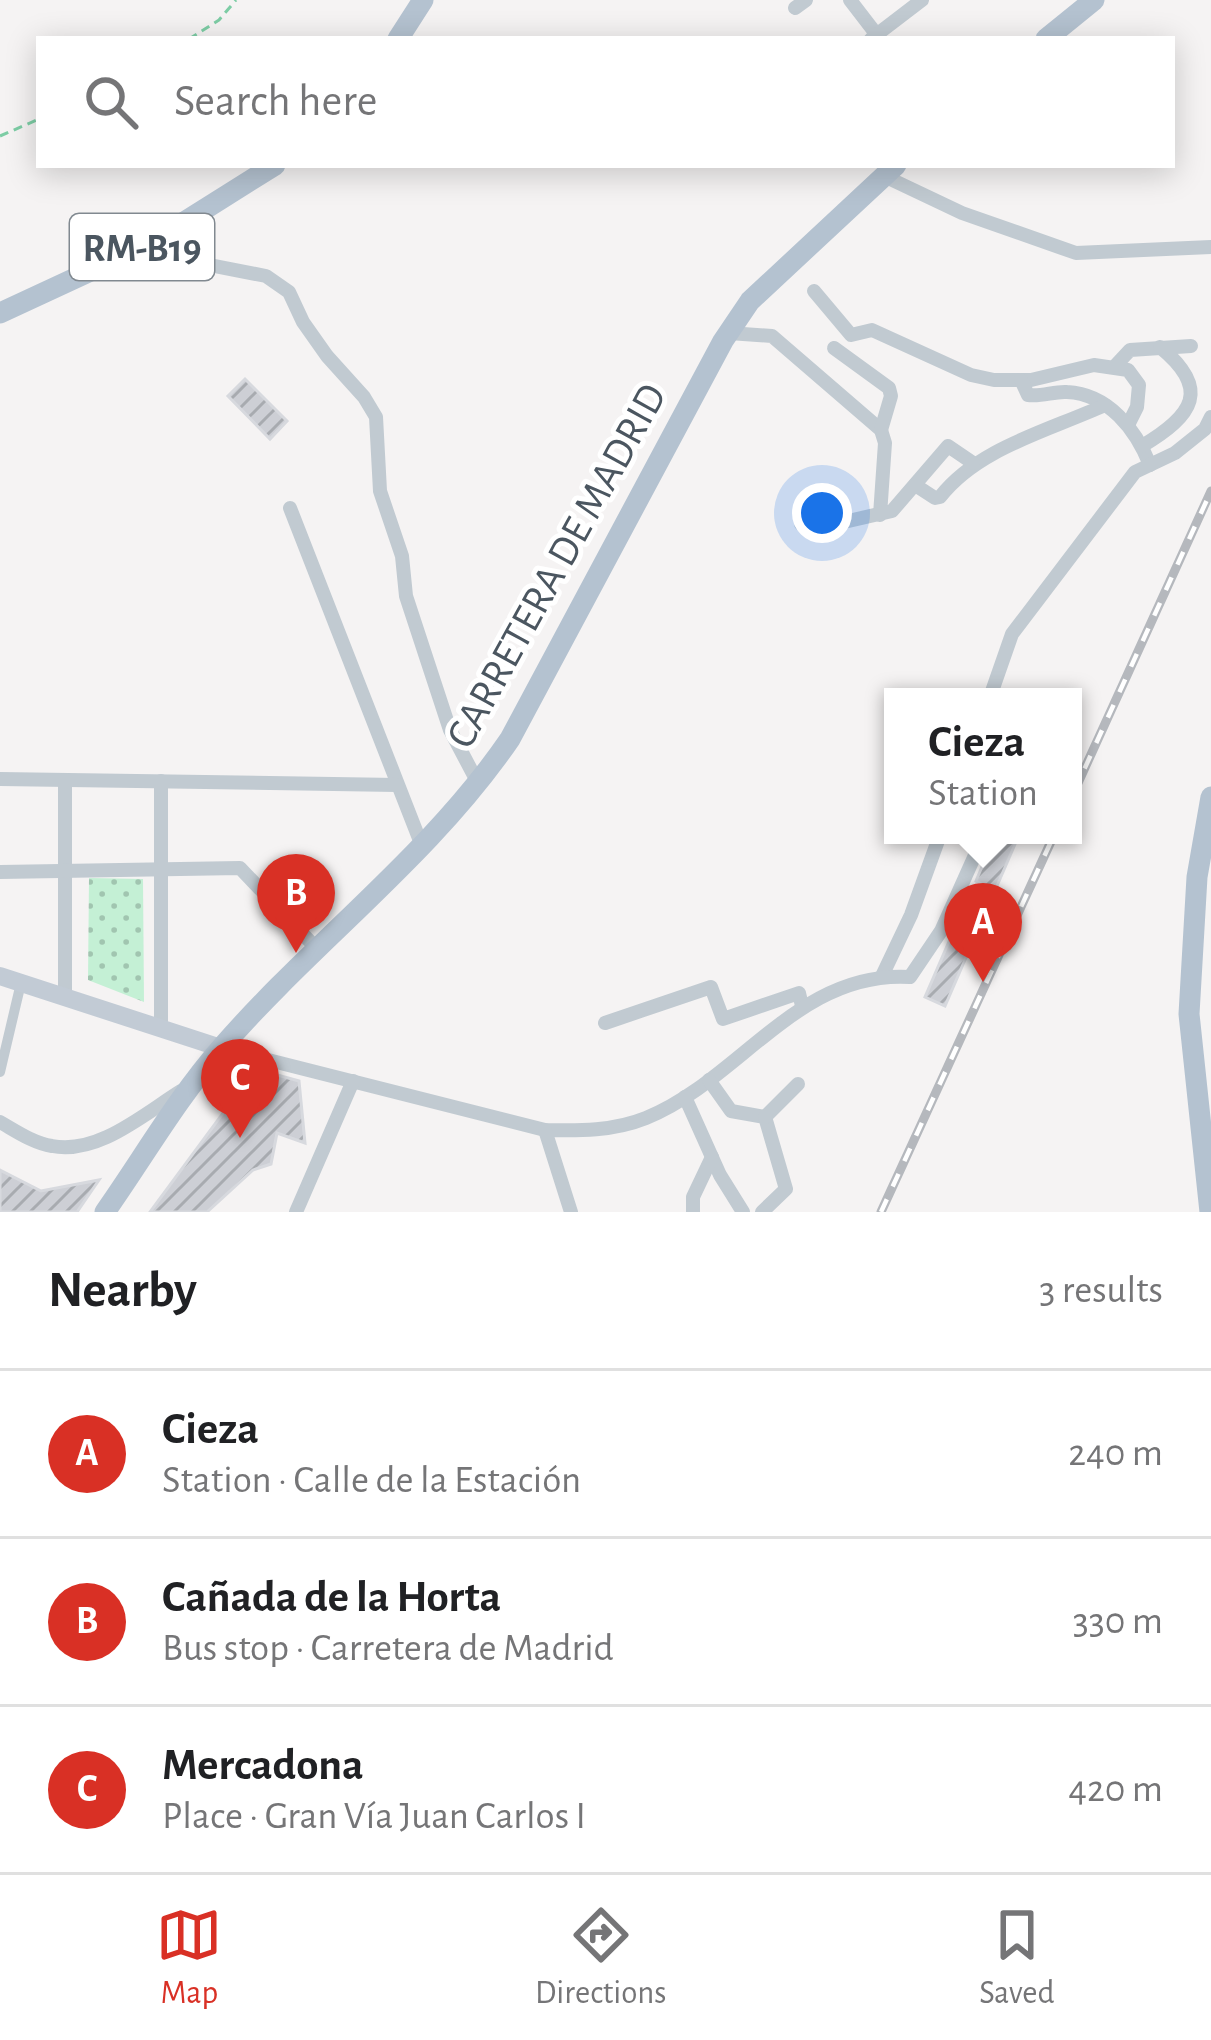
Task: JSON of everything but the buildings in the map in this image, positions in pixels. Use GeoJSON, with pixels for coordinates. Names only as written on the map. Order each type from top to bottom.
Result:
{"type":"FeatureCollection","features":[{"type":"Feature","properties":{"kind":"main road"},"geometry":{"type":"LineString","coordinates":[[400,36],[423,0]]}},
{"type":"Feature","properties":{"kind":"main road"},"geometry":{"type":"LineString","coordinates":[[1050,36],[1094,0]]}},
{"type":"Feature","properties":{"kind":"main road","name":"RM-B19"},"geometry":{"type":"LineString","coordinates":[[0,313],[151,243],[270,168]]}},
{"type":"Feature","properties":{"kind":"main road","name":"CARRETERA DE MADRID"},"geometry":{"type":"LineString","coordinates":[[105,1212],[221,1048],[422,847],[478,783],[510,739],[750,301],[889,169]]}},
{"type":"Feature","properties":{"kind":"main road"},"geometry":{"type":"LineString","coordinates":[[1210,1212],[1190,1013],[1197,877],[1211,797]]}},
{"type":"Feature","properties":{"kind":"main road"},"geometry":{"type":"LineString","coordinates":[[0,976],[221,1048]]}},
{"type":"Feature","properties":{"kind":"street"},"geometry":{"type":"LineString","coordinates":[[850,0],[875,36]]}},
{"type":"Feature","properties":{"kind":"street"},"geometry":{"type":"LineString","coordinates":[[878,36],[922,0]]}},
{"type":"Feature","properties":{"kind":"street"},"geometry":{"type":"LineString","coordinates":[[889,169],[962,213],[1076,253],[1211,247]]}},
{"type":"Feature","properties":{"kind":"street"},"geometry":{"type":"LineString","coordinates":[[151,243],[164,256],[266,276],[289,292],[327,356],[364,397],[376,417],[380,491],[402,556],[406,596],[450,730],[478,783]]}},
{"type":"Feature","properties":{"kind":"street"},"geometry":{"type":"LineString","coordinates":[[814,291],[851,335],[872,330],[971,375],[1026,380],[1094,365],[1116,365],[1135,376],[1139,385],[1137,407],[1128,425]]}},
{"type":"Feature","properties":{"kind":"street"},"geometry":{"type":"LineString","coordinates":[[729,333],[772,336],[881,430],[885,443],[880,515]]}},
{"type":"Feature","properties":{"kind":"street"},"geometry":{"type":"LineString","coordinates":[[1116,365],[1130,350],[1191,346]]}},
{"type":"Feature","properties":{"kind":"street"},"geometry":{"type":"LineString","coordinates":[[1142,446],[1193,409],[1198,395],[1197,380],[1183,362],[1160,347]]}},
{"type":"Feature","properties":{"kind":"street"},"geometry":{"type":"LineString","coordinates":[[834,348],[889,388],[881,430]]}},
{"type":"Feature","properties":{"kind":"street"},"geometry":{"type":"LineString","coordinates":[[1026,380],[1028,395],[1065,392],[1105,405],[1128,425],[1150,465]]}},
{"type":"Feature","properties":{"kind":"street"},"geometry":{"type":"LineString","coordinates":[[915,485],[935,499],[940,497],[973,463],[1105,405]]}},
{"type":"Feature","properties":{"kind":"street"},"geometry":{"type":"LineString","coordinates":[[993,688],[1012,634],[1135,472],[1175,453],[1205,429],[1211,417]]}},
{"type":"Feature","properties":{"kind":"street"},"geometry":{"type":"LineString","coordinates":[[801,524],[818,528],[892,511],[948,446],[973,463]]}},
{"type":"Feature","properties":{"kind":"street"},"geometry":{"type":"LineString","coordinates":[[290,508],[422,847]]}},
{"type":"Feature","properties":{"kind":"street"},"geometry":{"type":"LineString","coordinates":[[0,779],[397,785]]}},
{"type":"Feature","properties":{"kind":"street"},"geometry":{"type":"LineString","coordinates":[[65,780],[65,998]]}},
{"type":"Feature","properties":{"kind":"street"},"geometry":{"type":"LineString","coordinates":[[160,1028],[161,781]]}},
{"type":"Feature","properties":{"kind":"street"},"geometry":{"type":"LineString","coordinates":[[882,976],[937,844]]}},
{"type":"Feature","properties":{"kind":"street"},"geometry":{"type":"LineString","coordinates":[[221,1048],[545,1130],[627,1124],[685,1097],[802,1006],[882,976],[910,977],[941,931],[980,844]]}},
{"type":"Feature","properties":{"kind":"street"},"geometry":{"type":"LineString","coordinates":[[0,872],[240,868],[318,950]]}},
{"type":"Feature","properties":{"kind":"street"},"geometry":{"type":"LineString","coordinates":[[0,1072],[22,983]]}},
{"type":"Feature","properties":{"kind":"street"},"geometry":{"type":"LineString","coordinates":[[605,1023],[711,987],[723,1019],[799,994],[802,1006]]}},
{"type":"Feature","properties":{"kind":"street"},"geometry":{"type":"LineString","coordinates":[[710,1080],[731,1111],[765,1118]]}},
{"type":"Feature","properties":{"kind":"street"},"geometry":{"type":"LineString","coordinates":[[296,1212],[353,1081]]}},
{"type":"Feature","properties":{"kind":"street"},"geometry":{"type":"LineString","coordinates":[[0,1122],[39,1143],[78,1148],[196,1083]]}},
{"type":"Feature","properties":{"kind":"street"},"geometry":{"type":"LineString","coordinates":[[765,1118],[798,1084]]}},
{"type":"Feature","properties":{"kind":"street"},"geometry":{"type":"LineString","coordinates":[[685,1097],[743,1212]]}},
{"type":"Feature","properties":{"kind":"street"},"geometry":{"type":"LineString","coordinates":[[762,1212],[786,1189],[765,1118]]}},
{"type":"Feature","properties":{"kind":"street"},"geometry":{"type":"LineString","coordinates":[[545,1130],[572,1212]]}},
{"type":"Feature","properties":{"kind":"street"},"geometry":{"type":"LineString","coordinates":[[693,1212],[693,1197],[712,1157]]}},
{"type":"Feature","properties":{"kind":"path"},"geometry":{"type":"LineString","coordinates":[[194,36],[219,20],[236,0]]}},
{"type":"Feature","properties":{"kind":"path"},"geometry":{"type":"LineString","coordinates":[[0,136],[36,120]]}},
{"type":"Feature","properties":{"kind":"green space"},"geometry":{"type":"Polygon","coordinates":[[[89,878],[143,879],[144,1002],[88,980],[89,878]]]}},
{"type":"Feature","properties":{"kind":"railway"},"geometry":{"type":"LineString","coordinates":[[1082,774],[1211,491]]}},
{"type":"Feature","properties":{"kind":"railway"},"geometry":{"type":"LineString","coordinates":[[881,1212],[1050,844]]}},
{"type":"Feature","properties":{"kind":"place","name":"Cañada de la Horta"},"geometry":{"type":"Point","coordinates":[296,953]}},
{"type":"Feature","properties":{"kind":"place","name":"Cieza"},"geometry":{"type":"Point","coordinates":[983,982]}},
{"type":"Feature","properties":{"kind":"place","name":"Mercadona"},"geometry":{"type":"Point","coordinates":[240,1138]}}]}
